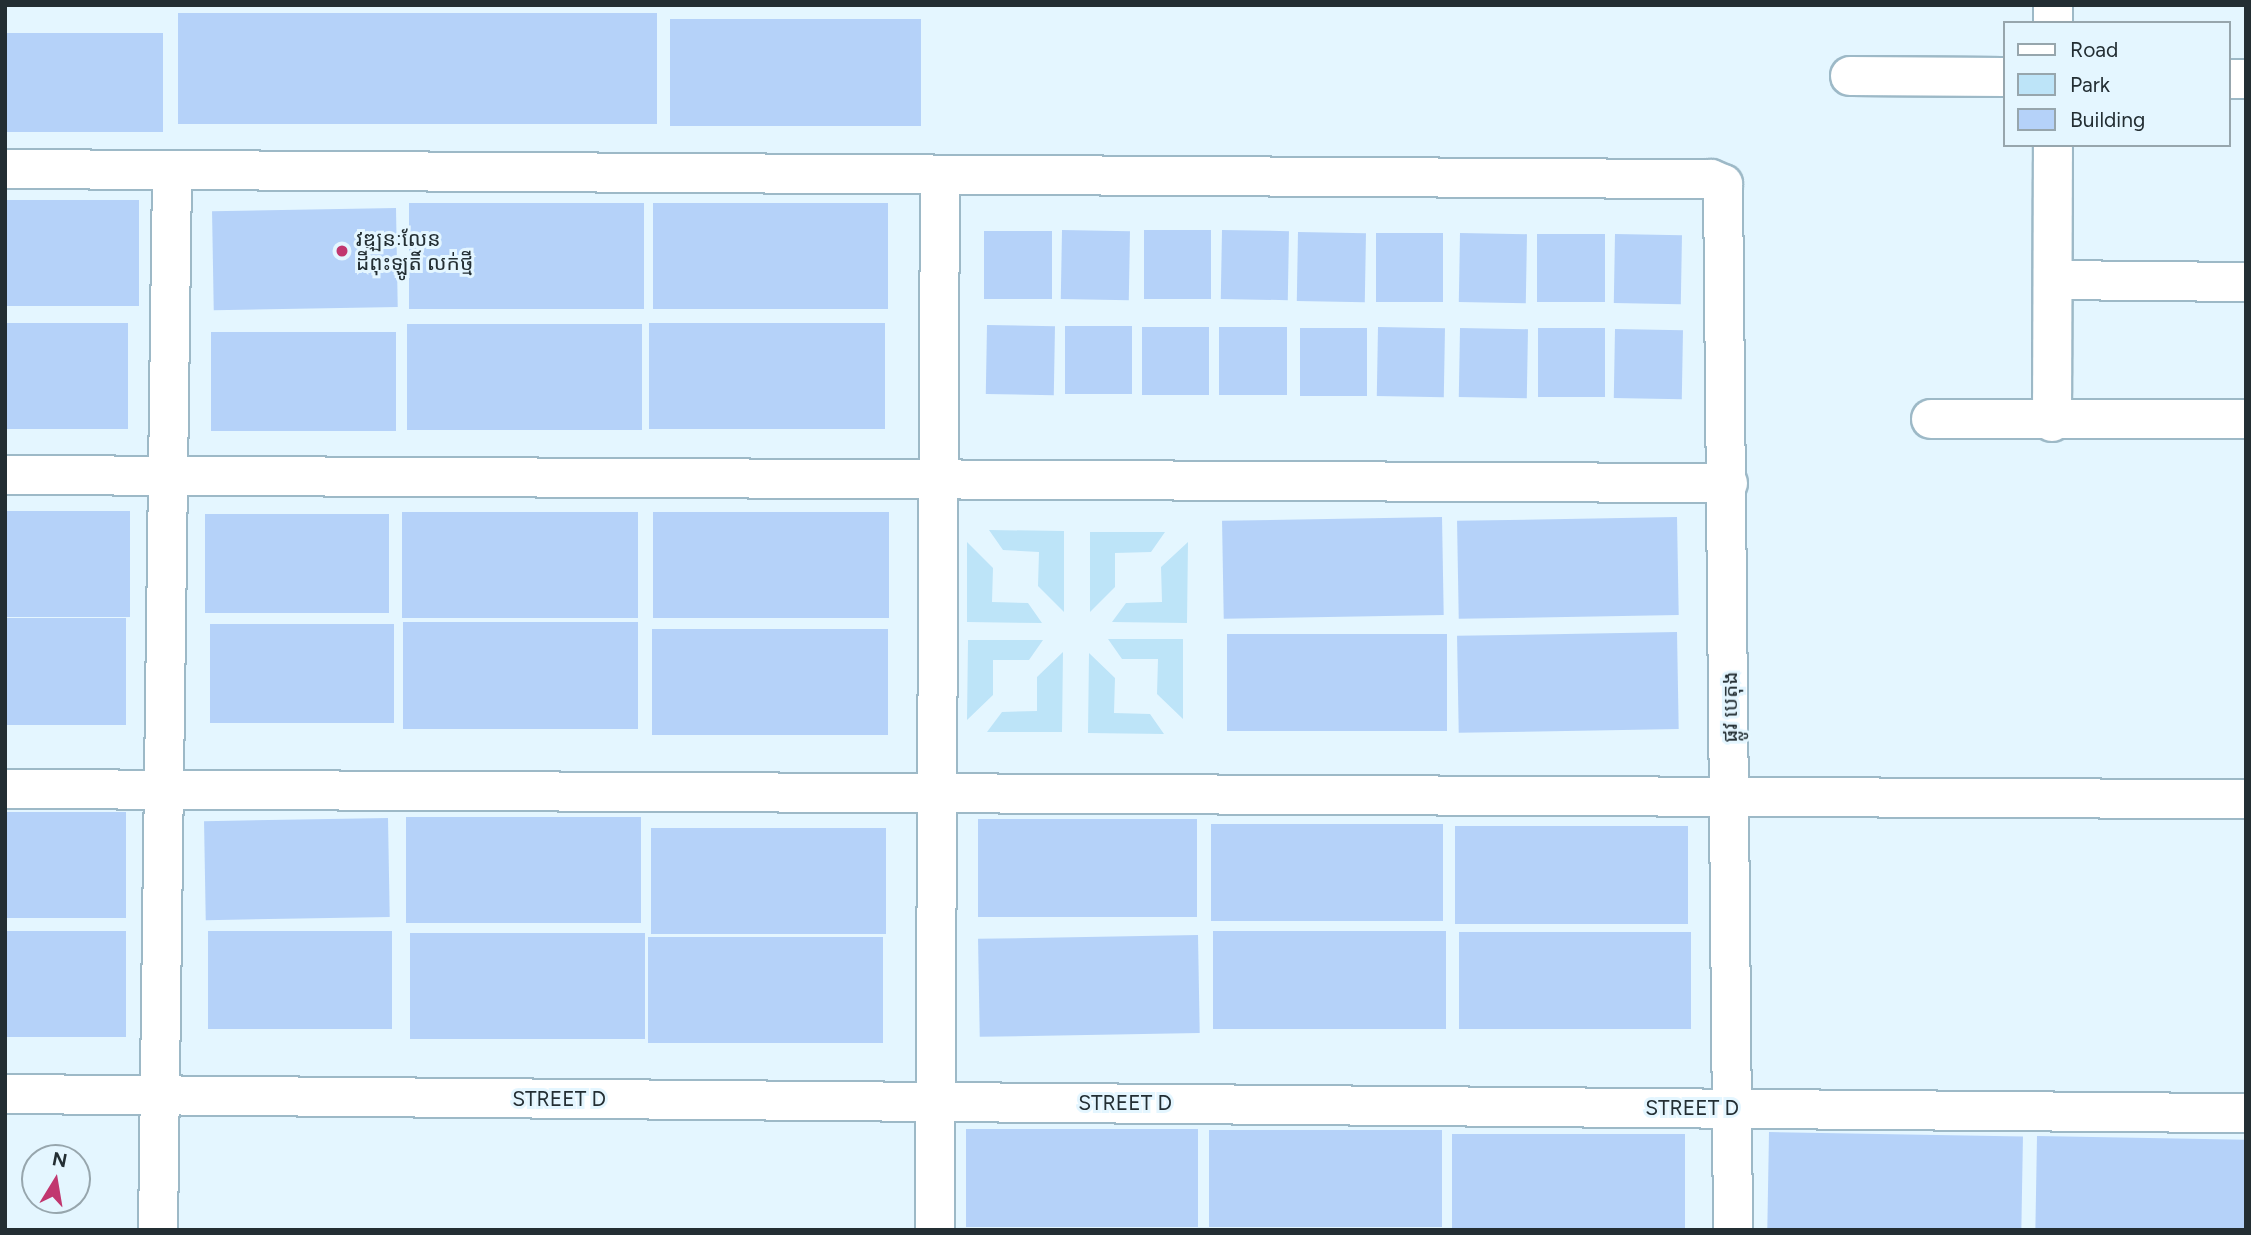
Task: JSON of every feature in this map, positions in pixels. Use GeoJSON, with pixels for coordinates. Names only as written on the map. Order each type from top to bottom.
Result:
{"type":"FeatureCollection","features":[{"type":"Feature","properties":{"kind":"street"},"geometry":{"type":"LineString","coordinates":[[1850,76],[2002,77]]}},
{"type":"Feature","properties":{"kind":"street"},"geometry":{"type":"LineString","coordinates":[[2052,422],[2053,147]]}},
{"type":"Feature","properties":{"kind":"street"},"geometry":{"type":"LineString","coordinates":[[5,169],[940,175],[934,1230]]}},
{"type":"Feature","properties":{"kind":"street"},"geometry":{"type":"LineString","coordinates":[[158,1230],[172,170]]}},
{"type":"Feature","properties":{"kind":"street","name":"ផ្លូវ បេតុង"},"geometry":{"type":"LineString","coordinates":[[940,175],[1698,179],[1723,184],[1728,483],[1733,1230]]}},
{"type":"Feature","properties":{"kind":"street"},"geometry":{"type":"LineString","coordinates":[[2053,280],[2246,282]]}},
{"type":"Feature","properties":{"kind":"street"},"geometry":{"type":"LineString","coordinates":[[1931,419],[2052,422],[2246,419]]}},
{"type":"Feature","properties":{"kind":"street"},"geometry":{"type":"LineString","coordinates":[[5,475],[1728,483]]}},
{"type":"Feature","properties":{"kind":"street"},"geometry":{"type":"LineString","coordinates":[[5,789],[2246,799]]}},
{"type":"Feature","properties":{"kind":"street","name":"STREET D"},"geometry":{"type":"LineString","coordinates":[[5,1094],[2246,1113]]}},
{"type":"Feature","properties":{"kind":"green space"},"geometry":{"type":"Polygon","coordinates":[[[989,530],[1064,531],[1064,612],[1038,586],[1039,552],[1003,550],[989,530]]]}},
{"type":"Feature","properties":{"kind":"green space"},"geometry":{"type":"Polygon","coordinates":[[[1090,532],[1165,532],[1151,552],[1115,553],[1115,587],[1090,612],[1090,532]]]}},
{"type":"Feature","properties":{"kind":"green space"},"geometry":{"type":"Polygon","coordinates":[[[967,542],[993,568],[992,602],[1028,603],[1042,623],[967,622],[967,542]]]}},
{"type":"Feature","properties":{"kind":"green space"},"geometry":{"type":"Polygon","coordinates":[[[1188,542],[1187,623],[1112,622],[1126,603],[1162,602],[1161,567],[1188,542]]]}},
{"type":"Feature","properties":{"kind":"green space"},"geometry":{"type":"Polygon","coordinates":[[[1108,639],[1183,639],[1183,719],[1157,694],[1158,659],[1122,659],[1108,639]]]}},
{"type":"Feature","properties":{"kind":"green space"},"geometry":{"type":"Polygon","coordinates":[[[968,640],[1043,640],[1029,660],[993,660],[993,695],[967,720],[968,640]]]}},
{"type":"Feature","properties":{"kind":"green space"},"geometry":{"type":"Polygon","coordinates":[[[1063,652],[1062,732],[987,732],[1002,712],[1037,711],[1037,677],[1063,652]]]}},
{"type":"Feature","properties":{"kind":"green space"},"geometry":{"type":"Polygon","coordinates":[[[1089,653],[1115,678],[1114,713],[1150,714],[1164,734],[1088,733],[1089,653]]]}},
{"type":"Feature","properties":{"kind":"building"},"geometry":{"type":"Polygon","coordinates":[[[178,13],[657,13],[657,124],[178,124],[178,13]]]}},
{"type":"Feature","properties":{"kind":"building"},"geometry":{"type":"Polygon","coordinates":[[[670,19],[921,19],[921,126],[670,126],[670,19]]]}},
{"type":"Feature","properties":{"kind":"building"},"geometry":{"type":"Polygon","coordinates":[[[5,33],[163,33],[163,132],[5,132],[5,33]]]}},
{"type":"Feature","properties":{"kind":"building"},"geometry":{"type":"Polygon","coordinates":[[[5,200],[139,200],[139,306],[5,306],[5,200]]]}},
{"type":"Feature","properties":{"kind":"building"},"geometry":{"type":"Polygon","coordinates":[[[409,203],[644,203],[644,309],[409,309],[409,203]]]}},
{"type":"Feature","properties":{"kind":"building"},"geometry":{"type":"Polygon","coordinates":[[[653,203],[888,203],[888,309],[653,309],[653,203]]]}},
{"type":"Feature","properties":{"kind":"building"},"geometry":{"type":"Polygon","coordinates":[[[396,208],[398,307],[214,310],[212,211],[396,208]]]}},
{"type":"Feature","properties":{"kind":"building"},"geometry":{"type":"Polygon","coordinates":[[[1062,230],[1130,231],[1129,300],[1061,299],[1062,230]]]}},
{"type":"Feature","properties":{"kind":"building"},"geometry":{"type":"Polygon","coordinates":[[[1144,230],[1211,230],[1211,299],[1144,299],[1144,230]]]}},
{"type":"Feature","properties":{"kind":"building"},"geometry":{"type":"Polygon","coordinates":[[[1222,230],[1289,231],[1288,300],[1221,299],[1222,230]]]}},
{"type":"Feature","properties":{"kind":"building"},"geometry":{"type":"Polygon","coordinates":[[[984,231],[1052,231],[1052,299],[984,299],[984,231]]]}},
{"type":"Feature","properties":{"kind":"building"},"geometry":{"type":"Polygon","coordinates":[[[1298,232],[1366,233],[1365,302],[1297,301],[1298,232]]]}},
{"type":"Feature","properties":{"kind":"building"},"geometry":{"type":"Polygon","coordinates":[[[1376,233],[1443,233],[1443,302],[1376,302],[1376,233]]]}},
{"type":"Feature","properties":{"kind":"building"},"geometry":{"type":"Polygon","coordinates":[[[1460,233],[1527,234],[1526,303],[1459,302],[1460,233]]]}},
{"type":"Feature","properties":{"kind":"building"},"geometry":{"type":"Polygon","coordinates":[[[1537,234],[1605,234],[1605,302],[1537,302],[1537,234]]]}},
{"type":"Feature","properties":{"kind":"building"},"geometry":{"type":"Polygon","coordinates":[[[1615,234],[1682,235],[1681,304],[1614,303],[1615,234]]]}},
{"type":"Feature","properties":{"kind":"building"},"geometry":{"type":"Polygon","coordinates":[[[5,323],[128,323],[128,429],[5,429],[5,323]]]}},
{"type":"Feature","properties":{"kind":"building"},"geometry":{"type":"Polygon","coordinates":[[[649,323],[885,323],[885,429],[649,429],[649,323]]]}},
{"type":"Feature","properties":{"kind":"building"},"geometry":{"type":"Polygon","coordinates":[[[407,324],[642,324],[642,430],[407,430],[407,324]]]}},
{"type":"Feature","properties":{"kind":"building"},"geometry":{"type":"Polygon","coordinates":[[[987,325],[1055,326],[1054,395],[986,394],[987,325]]]}},
{"type":"Feature","properties":{"kind":"building"},"geometry":{"type":"Polygon","coordinates":[[[1065,326],[1132,326],[1132,394],[1065,394],[1065,326]]]}},
{"type":"Feature","properties":{"kind":"building"},"geometry":{"type":"Polygon","coordinates":[[[1142,327],[1209,327],[1209,395],[1142,395],[1142,327]]]}},
{"type":"Feature","properties":{"kind":"building"},"geometry":{"type":"Polygon","coordinates":[[[1219,327],[1287,327],[1287,395],[1219,395],[1219,327]]]}},
{"type":"Feature","properties":{"kind":"building"},"geometry":{"type":"Polygon","coordinates":[[[1378,327],[1445,328],[1444,397],[1377,396],[1378,327]]]}},
{"type":"Feature","properties":{"kind":"building"},"geometry":{"type":"Polygon","coordinates":[[[1300,328],[1367,328],[1367,396],[1300,396],[1300,328]]]}},
{"type":"Feature","properties":{"kind":"building"},"geometry":{"type":"Polygon","coordinates":[[[1460,328],[1528,329],[1527,398],[1459,397],[1460,328]]]}},
{"type":"Feature","properties":{"kind":"building"},"geometry":{"type":"Polygon","coordinates":[[[1538,328],[1605,328],[1605,397],[1538,397],[1538,328]]]}},
{"type":"Feature","properties":{"kind":"building"},"geometry":{"type":"Polygon","coordinates":[[[1615,329],[1683,330],[1682,399],[1614,398],[1615,329]]]}},
{"type":"Feature","properties":{"kind":"building"},"geometry":{"type":"Polygon","coordinates":[[[211,332],[396,332],[396,431],[211,431],[211,332]]]}},
{"type":"Feature","properties":{"kind":"building"},"geometry":{"type":"Polygon","coordinates":[[[5,511],[130,511],[130,617],[5,617],[5,511]]]}},
{"type":"Feature","properties":{"kind":"building"},"geometry":{"type":"Polygon","coordinates":[[[402,512],[638,512],[638,618],[402,618],[402,512]]]}},
{"type":"Feature","properties":{"kind":"building"},"geometry":{"type":"Polygon","coordinates":[[[653,512],[889,512],[889,618],[653,618],[653,512]]]}},
{"type":"Feature","properties":{"kind":"building"},"geometry":{"type":"Polygon","coordinates":[[[205,514],[389,514],[389,613],[205,613],[205,514]]]}},
{"type":"Feature","properties":{"kind":"building"},"geometry":{"type":"Polygon","coordinates":[[[1442,517],[1444,615],[1224,619],[1222,521],[1442,517]]]}},
{"type":"Feature","properties":{"kind":"building"},"geometry":{"type":"Polygon","coordinates":[[[1677,517],[1679,615],[1459,619],[1457,521],[1677,517]]]}},
{"type":"Feature","properties":{"kind":"building"},"geometry":{"type":"Polygon","coordinates":[[[5,618],[126,618],[126,725],[5,725],[5,618]]]}},
{"type":"Feature","properties":{"kind":"building"},"geometry":{"type":"Polygon","coordinates":[[[403,622],[638,622],[638,729],[403,729],[403,622]]]}},
{"type":"Feature","properties":{"kind":"building"},"geometry":{"type":"Polygon","coordinates":[[[210,624],[394,624],[394,723],[210,723],[210,624]]]}},
{"type":"Feature","properties":{"kind":"building"},"geometry":{"type":"Polygon","coordinates":[[[652,629],[888,629],[888,735],[652,735],[652,629]]]}},
{"type":"Feature","properties":{"kind":"building"},"geometry":{"type":"Polygon","coordinates":[[[1677,632],[1679,729],[1459,733],[1457,636],[1677,632]]]}},
{"type":"Feature","properties":{"kind":"building"},"geometry":{"type":"Polygon","coordinates":[[[1227,634],[1447,634],[1447,731],[1227,731],[1227,634]]]}},
{"type":"Feature","properties":{"kind":"building"},"geometry":{"type":"Polygon","coordinates":[[[5,812],[126,812],[126,918],[5,918],[5,812]]]}},
{"type":"Feature","properties":{"kind":"building"},"geometry":{"type":"Polygon","coordinates":[[[406,817],[641,817],[641,923],[406,923],[406,817]]]}},
{"type":"Feature","properties":{"kind":"building"},"geometry":{"type":"Polygon","coordinates":[[[388,818],[390,917],[206,920],[204,821],[388,818]]]}},
{"type":"Feature","properties":{"kind":"building"},"geometry":{"type":"Polygon","coordinates":[[[978,819],[1197,819],[1197,917],[978,917],[978,819]]]}},
{"type":"Feature","properties":{"kind":"building"},"geometry":{"type":"Polygon","coordinates":[[[1211,824],[1443,824],[1443,921],[1211,921],[1211,824]]]}},
{"type":"Feature","properties":{"kind":"building"},"geometry":{"type":"Polygon","coordinates":[[[1455,826],[1688,826],[1688,924],[1455,924],[1455,826]]]}},
{"type":"Feature","properties":{"kind":"building"},"geometry":{"type":"Polygon","coordinates":[[[651,828],[886,828],[886,934],[651,934],[651,828]]]}},
{"type":"Feature","properties":{"kind":"building"},"geometry":{"type":"Polygon","coordinates":[[[5,931],[126,931],[126,1037],[5,1037],[5,931]]]}},
{"type":"Feature","properties":{"kind":"building"},"geometry":{"type":"Polygon","coordinates":[[[208,931],[392,931],[392,1029],[208,1029],[208,931]]]}},
{"type":"Feature","properties":{"kind":"building"},"geometry":{"type":"Polygon","coordinates":[[[1213,931],[1446,931],[1446,1029],[1213,1029],[1213,931]]]}},
{"type":"Feature","properties":{"kind":"building"},"geometry":{"type":"Polygon","coordinates":[[[1459,932],[1691,932],[1691,1029],[1459,1029],[1459,932]]]}},
{"type":"Feature","properties":{"kind":"building"},"geometry":{"type":"Polygon","coordinates":[[[410,933],[645,933],[645,1039],[410,1039],[410,933]]]}},
{"type":"Feature","properties":{"kind":"building"},"geometry":{"type":"Polygon","coordinates":[[[1198,935],[1200,1033],[980,1037],[978,939],[1198,935]]]}},
{"type":"Feature","properties":{"kind":"building"},"geometry":{"type":"Polygon","coordinates":[[[648,937],[883,937],[883,1043],[648,1043],[648,937]]]}},
{"type":"Feature","properties":{"kind":"building"},"geometry":{"type":"Polygon","coordinates":[[[966,1129],[1198,1129],[1198,1227],[966,1227],[966,1129]]]}},
{"type":"Feature","properties":{"kind":"building"},"geometry":{"type":"Polygon","coordinates":[[[1209,1130],[1442,1130],[1442,1227],[1209,1227],[1209,1130]]]}},
{"type":"Feature","properties":{"kind":"building"},"geometry":{"type":"Polygon","coordinates":[[[1769,1132],[2023,1136],[2021,1230],[1767,1230],[1769,1132]]]}},
{"type":"Feature","properties":{"kind":"building"},"geometry":{"type":"Polygon","coordinates":[[[1452,1134],[1685,1134],[1685,1230],[1452,1230],[1452,1134]]]}},
{"type":"Feature","properties":{"kind":"building"},"geometry":{"type":"Polygon","coordinates":[[[2037,1136],[2246,1140],[2244,1230],[2035,1230],[2037,1136]]]}},
{"type":"Feature","properties":{"kind":"place","name":"វឌ្ឍនៈលែន ដីពុះឡូតិ៍ លក់ថ្មី"},"geometry":{"type":"Point","coordinates":[342,251]}}]}
